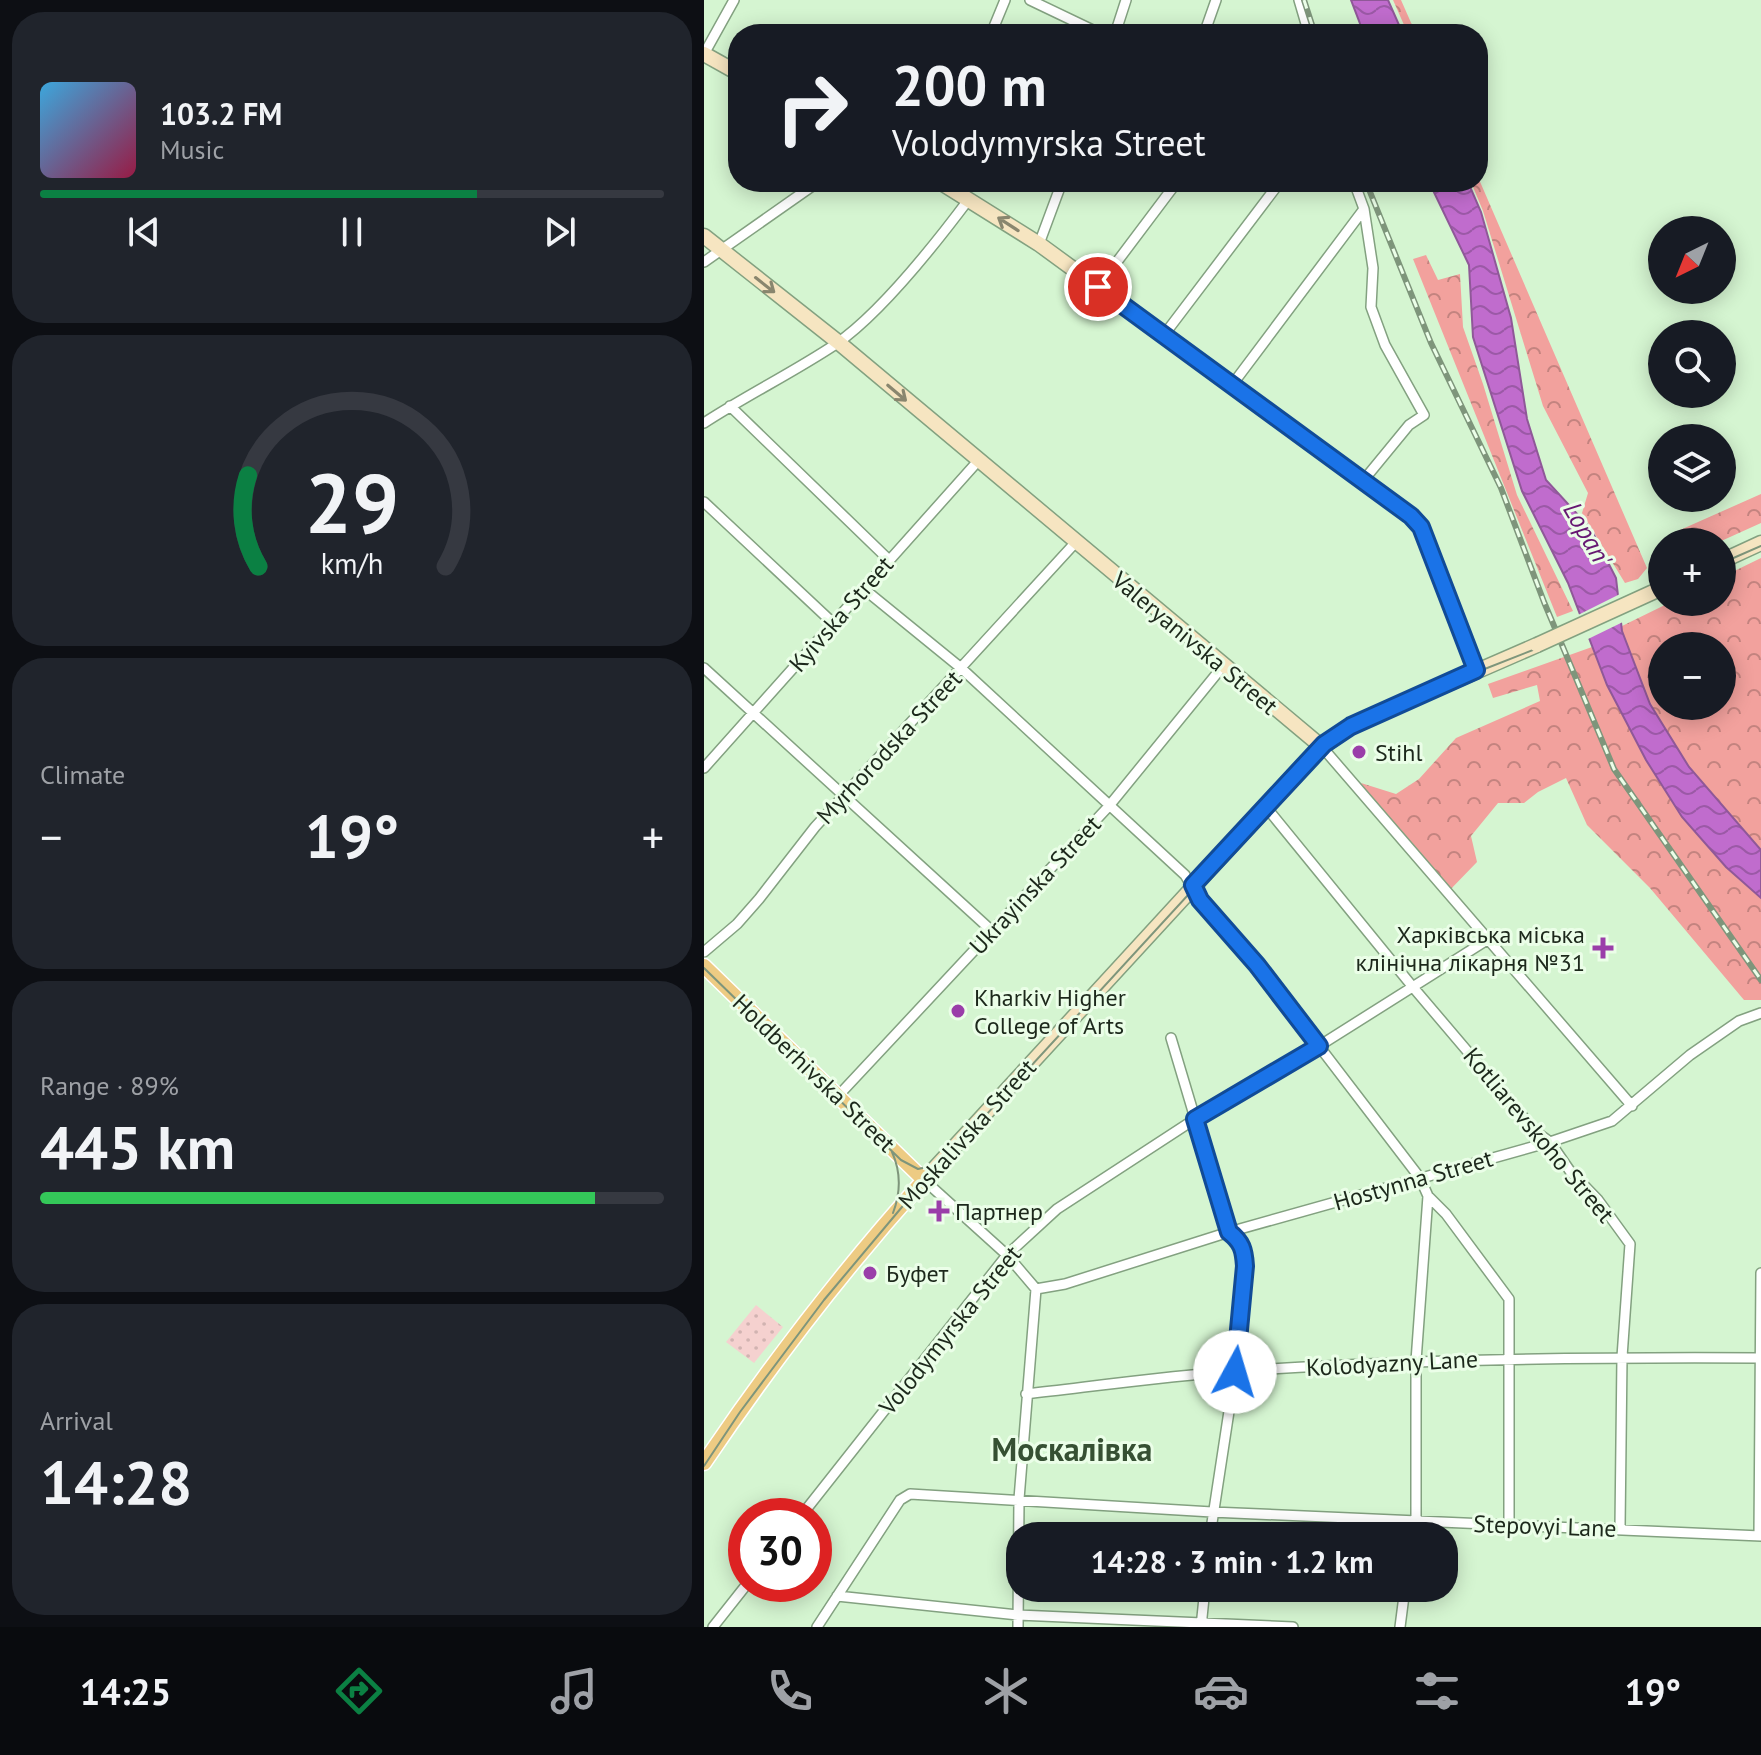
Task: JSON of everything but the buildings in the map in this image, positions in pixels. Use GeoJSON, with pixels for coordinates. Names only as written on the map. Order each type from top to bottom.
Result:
{"type":"FeatureCollection","features":[{"type":"Feature","properties":{"kind":"main road","name":"Holdberhivska Street"},"geometry":{"type":"LineString","coordinates":[[704,966],[924,1180]]}},
{"type":"Feature","properties":{"kind":"main road","name":"Moskalivska Street"},"geometry":{"type":"LineString","coordinates":[[704,1463],[823,1299],[924,1180]]}},
{"type":"Feature","properties":{"kind":"street"},"geometry":{"type":"LineString","coordinates":[[728,67],[704,54],[734,0]]}},
{"type":"Feature","properties":{"kind":"street"},"geometry":{"type":"LineString","coordinates":[[995,24],[1005,0]]}},
{"type":"Feature","properties":{"kind":"street"},"geometry":{"type":"LineString","coordinates":[[1030,0],[1080,24]]}},
{"type":"Feature","properties":{"kind":"street"},"geometry":{"type":"LineString","coordinates":[[1118,24],[1126,0]]}},
{"type":"Feature","properties":{"kind":"street"},"geometry":{"type":"LineString","coordinates":[[1208,24],[1216,0]]}},
{"type":"Feature","properties":{"kind":"street"},"geometry":{"type":"LineString","coordinates":[[1299,0],[1306,24]]}},
{"type":"Feature","properties":{"kind":"street"},"geometry":{"type":"LineString","coordinates":[[704,262],[804,192]]}},
{"type":"Feature","properties":{"kind":"street"},"geometry":{"type":"LineString","coordinates":[[957,192],[1039,244],[1411,516],[1421,527],[1476,670]]}},
{"type":"Feature","properties":{"kind":"street"},"geometry":{"type":"LineString","coordinates":[[1039,244],[1058,192]]}},
{"type":"Feature","properties":{"kind":"street"},"geometry":{"type":"LineString","coordinates":[[1098,287],[1169,192]]}},
{"type":"Feature","properties":{"kind":"street"},"geometry":{"type":"LineString","coordinates":[[1164,335],[1272,192]]}},
{"type":"Feature","properties":{"kind":"street"},"geometry":{"type":"LineString","coordinates":[[1358,192],[1364,209],[1373,268],[1371,307],[1385,345],[1424,415],[1409,425],[1363,481]]}},
{"type":"Feature","properties":{"kind":"street"},"geometry":{"type":"LineString","coordinates":[[704,423],[838,342],[876,308],[969,199]]}},
{"type":"Feature","properties":{"kind":"street"},"geometry":{"type":"LineString","coordinates":[[1232,385],[1364,209]]}},
{"type":"Feature","properties":{"kind":"street","name":"Valeryanivska Street"},"geometry":{"type":"LineString","coordinates":[[704,236],[838,342],[1322,747],[1632,1106]]}},
{"type":"Feature","properties":{"kind":"street"},"geometry":{"type":"LineString","coordinates":[[730,406],[888,559]]}},
{"type":"Feature","properties":{"kind":"street","name":"Kyivska Street"},"geometry":{"type":"LineString","coordinates":[[704,768],[978,461]]}},
{"type":"Feature","properties":{"kind":"street"},"geometry":{"type":"LineString","coordinates":[[704,502],[833,623]]}},
{"type":"Feature","properties":{"kind":"street","name":"Myrhorodska Street"},"geometry":{"type":"LineString","coordinates":[[704,952],[752,907],[815,827],[1075,543]]}},
{"type":"Feature","properties":{"kind":"street"},"geometry":{"type":"LineString","coordinates":[[1736,555],[1761,543]]}},
{"type":"Feature","properties":{"kind":"street"},"geometry":{"type":"LineString","coordinates":[[864,589],[961,668],[1193,885],[1200,900],[1257,965],[1420,1178],[1428,1196],[1446,1214],[1509,1299],[1509,1523]]}},
{"type":"Feature","properties":{"kind":"street","name":"Moskalivska Street"},"geometry":{"type":"LineString","coordinates":[[924,1180],[1322,747],[1351,726],[1648,594]]}},
{"type":"Feature","properties":{"kind":"street","name":"Ukrayinska Street"},"geometry":{"type":"LineString","coordinates":[[838,1096],[1109,806],[1223,666]]}},
{"type":"Feature","properties":{"kind":"street"},"geometry":{"type":"LineString","coordinates":[[704,668],[992,931]]}},
{"type":"Feature","properties":{"kind":"street","name":"Kotliarevskoho Street"},"geometry":{"type":"LineString","coordinates":[[1266,807],[1412,986],[1536,1132],[1550,1142],[1630,1244],[1622,1357],[1620,1528]]}},
{"type":"Feature","properties":{"kind":"street","name":"Volodymyrska Street"},"geometry":{"type":"LineString","coordinates":[[815,1498],[1007,1255],[1057,1209],[1195,1119],[1319,1046],[1487,940]]}},
{"type":"Feature","properties":{"kind":"street","name":"Hostynna Street"},"geometry":{"type":"LineString","coordinates":[[1036,1289],[1065,1284],[1229,1232],[1550,1142],[1612,1121],[1690,1055],[1739,1021],[1761,1013]]}},
{"type":"Feature","properties":{"kind":"street"},"geometry":{"type":"LineString","coordinates":[[1171,1038],[1229,1232],[1244,1249],[1235,1372],[1211,1522]]}},
{"type":"Feature","properties":{"kind":"street"},"geometry":{"type":"LineString","coordinates":[[924,1180],[1007,1255],[1036,1289],[1019,1499],[1018,1627]]}},
{"type":"Feature","properties":{"kind":"street"},"geometry":{"type":"LineString","coordinates":[[1416,1521],[1416,1361],[1428,1196]]}},
{"type":"Feature","properties":{"kind":"street"},"geometry":{"type":"LineString","coordinates":[[1760,1536],[1761,1273]]}},
{"type":"Feature","properties":{"kind":"street","name":"Kolodyazny Lane"},"geometry":{"type":"LineString","coordinates":[[1026,1394],[1235,1372],[1416,1361],[1759,1358]]}},
{"type":"Feature","properties":{"kind":"street","name":"Stepovyi Lane"},"geometry":{"type":"LineString","coordinates":[[837,1596],[900,1500],[910,1494],[1212,1512],[1760,1536]]}},
{"type":"Feature","properties":{"kind":"street"},"geometry":{"type":"LineString","coordinates":[[817,1627],[837,1596],[1018,1615],[1293,1627]]}},
{"type":"Feature","properties":{"kind":"street"},"geometry":{"type":"LineString","coordinates":[[713,1627],[733,1602]]}},
{"type":"Feature","properties":{"kind":"street"},"geometry":{"type":"LineString","coordinates":[[1202,1625],[1204,1602]]}},
{"type":"Feature","properties":{"kind":"street"},"geometry":{"type":"LineString","coordinates":[[1400,1627],[1403,1602]]}},
{"type":"Feature","properties":{"kind":"shaded area"},"geometry":{"type":"Polygon","coordinates":[[[756,1305],[783,1327],[754,1363],[726,1342],[756,1305]]]}},
{"type":"Feature","properties":{"kind":"green space"},"geometry":{"type":"Polygon","coordinates":[[[1393,0],[1401,0],[1412,24],[1404,24],[1393,0]]]}},
{"type":"Feature","properties":{"kind":"green space"},"geometry":{"type":"Polygon","coordinates":[[[1475,192],[1484,192],[1647,568],[1638,579],[1625,583],[1582,513],[1588,493],[1543,406],[1475,192]]]}},
{"type":"Feature","properties":{"kind":"green space"},"geometry":{"type":"Polygon","coordinates":[[[1426,255],[1438,280],[1460,274],[1463,327],[1517,495],[1573,611],[1557,617],[1413,259],[1426,255]]]}},
{"type":"Feature","properties":{"kind":"green space"},"geometry":{"type":"Polygon","coordinates":[[[1761,494],[1761,523],[1736,534],[1736,528],[1684,528],[1720,512],[1736,512],[1736,505],[1761,494]]]}},
{"type":"Feature","properties":{"kind":"green space"},"geometry":{"type":"Polygon","coordinates":[[[1761,558],[1761,850],[1689,767],[1660,720],[1736,720],[1736,632],[1648,632],[1648,699],[1622,626],[1648,613],[1648,616],[1736,616],[1736,570],[1761,558]]]}},
{"type":"Feature","properties":{"kind":"green space"},"geometry":{"type":"Polygon","coordinates":[[[1592,647],[1607,685],[1682,817],[1726,867],[1761,898],[1761,1000],[1744,1000],[1650,888],[1587,825],[1566,778],[1524,803],[1498,803],[1471,836],[1477,862],[1447,893],[1384,818],[1361,783],[1396,794],[1419,779],[1456,738],[1540,701],[1537,685],[1493,698],[1488,684],[1592,647]]]}},
{"type":"Feature","properties":{"kind":"water"},"geometry":{"type":"Polygon","coordinates":[[[1351,0],[1388,0],[1399,24],[1360,24],[1351,0]]]}},
{"type":"Feature","properties":{"kind":"water","name":"Lopan'"},"geometry":{"type":"Polygon","coordinates":[[[1434,192],[1472,192],[1481,212],[1511,318],[1527,419],[1546,480],[1591,529],[1616,578],[1622,631],[1648,699],[1648,720],[1660,720],[1689,767],[1761,850],[1761,898],[1726,867],[1682,817],[1646,760],[1607,685],[1568,583],[1522,491],[1473,337],[1469,265],[1434,192]]]}},
{"type":"Feature","properties":{"kind":"pier"},"geometry":{"type":"Polygon","coordinates":[[[1622,593],[1625,621],[1586,640],[1576,616],[1622,593]]]}},
{"type":"Feature","properties":{"kind":"tram line"},"geometry":{"type":"LineString","coordinates":[[1736,557],[1761,546]]}},
{"type":"Feature","properties":{"kind":"tram line"},"geometry":{"type":"LineString","coordinates":[[704,1466],[740,1412],[824,1300],[907,1201],[1323,748],[1352,728],[1648,597]]}},
{"type":"Feature","properties":{"kind":"tram line"},"geometry":{"type":"LineString","coordinates":[[704,968],[901,1160],[918,1169],[940,1164]]}},
{"type":"Feature","properties":{"kind":"tram line"},"geometry":{"type":"LineString","coordinates":[[892,1152],[899,1182],[893,1213]]}},
{"type":"Feature","properties":{"kind":"railway"},"geometry":{"type":"LineString","coordinates":[[1304,0],[1312,24]]}},
{"type":"Feature","properties":{"kind":"railway"},"geometry":{"type":"LineString","coordinates":[[1370,192],[1431,343],[1501,488],[1544,602],[1614,769],[1761,980]]}},
{"type":"Feature","properties":{"kind":"place","name":"Stihl"},"geometry":{"type":"Point","coordinates":[1359,752]}},
{"type":"Feature","properties":{"kind":"place","name":"Харківська міська клінічна лікарня №31"},"geometry":{"type":"Point","coordinates":[1603,948]}},
{"type":"Feature","properties":{"kind":"place","name":"Kharkiv Higher College of Arts"},"geometry":{"type":"Point","coordinates":[958,1011]}},
{"type":"Feature","properties":{"kind":"place","name":"Партнер"},"geometry":{"type":"Point","coordinates":[939,1211]}},
{"type":"Feature","properties":{"kind":"place","name":"Буфет"},"geometry":{"type":"Point","coordinates":[870,1273]}},
{"type":"Feature","properties":{"kind":"district","name":"Москалівка"},"geometry":{"type":"Point","coordinates":[1072,1449]}},
{"type":"Feature","properties":{"kind":"route"},"geometry":{"type":"LineString","coordinates":[[1098,287],[1411,516],[1421,527],[1476,670],[1351,726],[1324,744],[1193,885],[1200,900],[1257,965],[1319,1046],[1195,1119],[1229,1232],[1244,1249],[1235,1372]]}}]}
